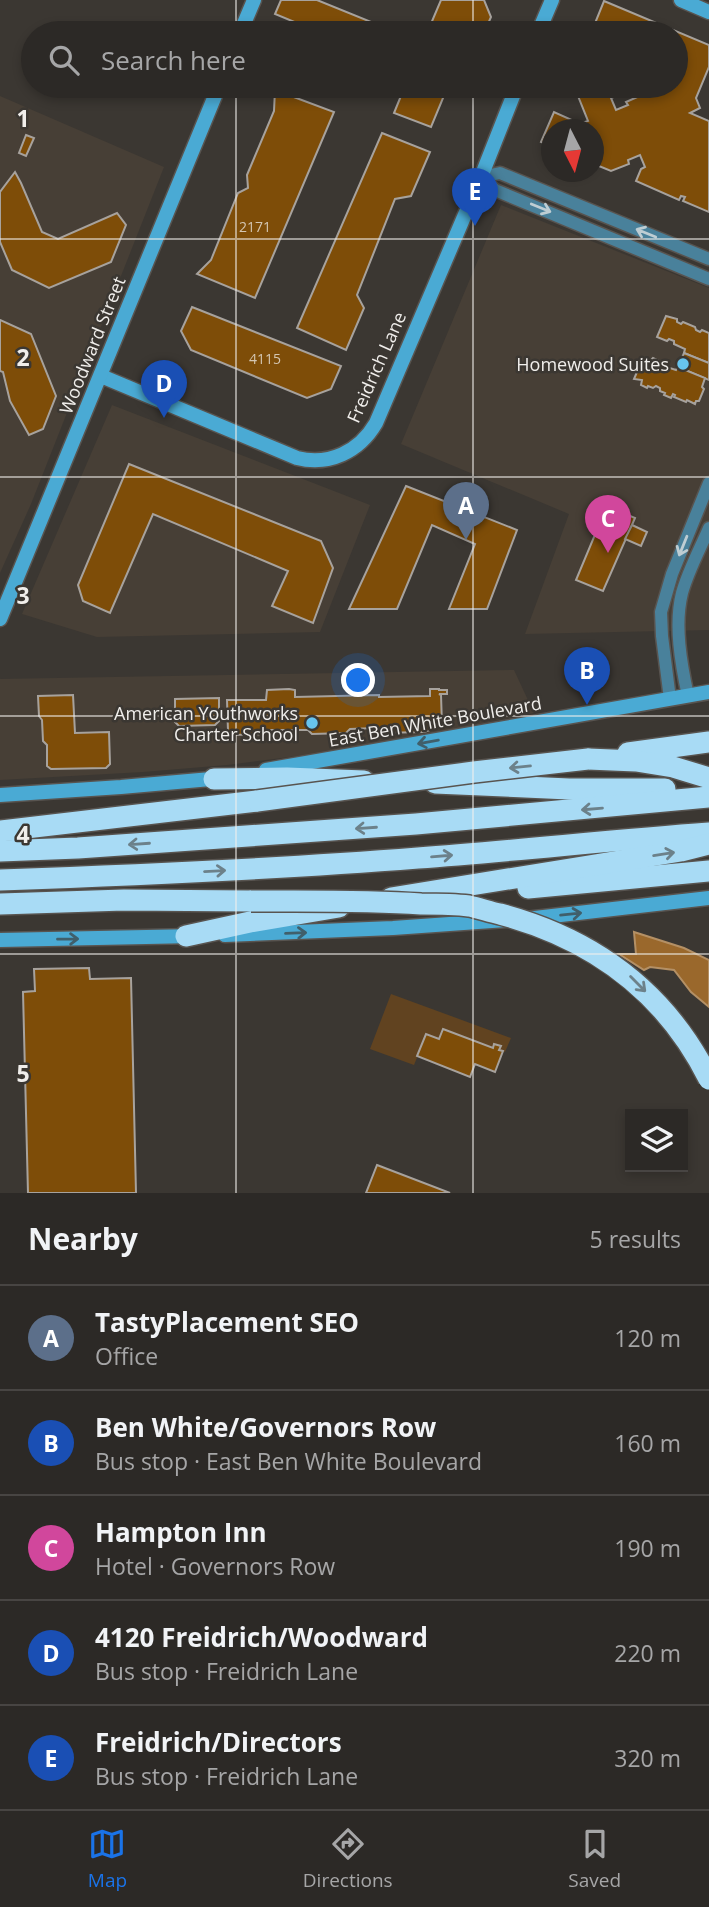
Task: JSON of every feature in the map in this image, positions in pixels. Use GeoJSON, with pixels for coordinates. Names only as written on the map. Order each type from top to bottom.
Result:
{"type":"FeatureCollection","features":[{"type":"Feature","properties":{"kind":"highway"},"geometry":{"type":"LineString","coordinates":[[0,831],[257,801],[709,742]]}},
{"type":"Feature","properties":{"kind":"highway"},"geometry":{"type":"LineString","coordinates":[[588,759],[635,761],[673,767],[709,778]]}},
{"type":"Feature","properties":{"kind":"highway"},"geometry":{"type":"LineString","coordinates":[[214,779],[287,778],[569,789],[709,787]]}},
{"type":"Feature","properties":{"kind":"highway"},"geometry":{"type":"LineString","coordinates":[[0,851],[416,824],[709,797]]}},
{"type":"Feature","properties":{"kind":"highway"},"geometry":{"type":"LineString","coordinates":[[0,880],[304,866],[709,833]]}},
{"type":"Feature","properties":{"kind":"highway"},"geometry":{"type":"LineString","coordinates":[[186,936],[250,922],[709,845]]}},
{"type":"Feature","properties":{"kind":"highway"},"geometry":{"type":"LineString","coordinates":[[393,902],[709,871]]}},
{"type":"Feature","properties":{"kind":"highway"},"geometry":{"type":"LineString","coordinates":[[0,904],[124,900],[393,902],[469,906],[532,923],[585,947],[629,976],[670,1017],[709,1079]]}},
{"type":"Feature","properties":{"kind":"main road"},"geometry":{"type":"LineString","coordinates":[[245,21],[254,0]]}},
{"type":"Feature","properties":{"kind":"main road"},"geometry":{"type":"LineString","coordinates":[[543,21],[552,0]]}},
{"type":"Feature","properties":{"kind":"main road"},"geometry":{"type":"LineString","coordinates":[[681,0],[709,12]]}},
{"type":"Feature","properties":{"kind":"main road","name":"Woodward Street"},"geometry":{"type":"LineString","coordinates":[[0,619],[214,98]]}},
{"type":"Feature","properties":{"kind":"main road","name":"Freidrich Lane"},"geometry":{"type":"LineString","coordinates":[[101,376],[297,458],[326,460],[349,452],[366,437],[376,423],[512,98]]}},
{"type":"Feature","properties":{"kind":"main road","name":"East Ben White Boulevard"},"geometry":{"type":"LineString","coordinates":[[0,795],[214,779],[709,692]]}},
{"type":"Feature","properties":{"kind":"main road"},"geometry":{"type":"LineString","coordinates":[[0,940],[342,931],[534,918],[709,898]]}},
{"type":"Feature","properties":{"kind":"street"},"geometry":{"type":"LineString","coordinates":[[481,177],[500,173],[709,259]]}},
{"type":"Feature","properties":{"kind":"street"},"geometry":{"type":"LineString","coordinates":[[481,177],[495,190],[709,279]]}},
{"type":"Feature","properties":{"kind":"street"},"geometry":{"type":"LineString","coordinates":[[670,699],[661,612],[672,574],[709,483]]}},
{"type":"Feature","properties":{"kind":"street"},"geometry":{"type":"LineString","coordinates":[[688,696],[682,669],[679,614],[682,593],[709,528]]}},
{"type":"Feature","properties":{"kind":"shaded area"},"geometry":{"type":"Polygon","coordinates":[[[0,96],[164,167],[31,504],[0,573],[0,96]]]}},
{"type":"Feature","properties":{"kind":"shaded area"},"geometry":{"type":"Polygon","coordinates":[[[501,205],[709,288],[709,630],[525,634],[569,514],[401,444],[501,205]]]}},
{"type":"Feature","properties":{"kind":"shaded area"},"geometry":{"type":"Polygon","coordinates":[[[112,405],[370,505],[320,632],[97,637],[22,614],[112,405]]]}},
{"type":"Feature","properties":{"kind":"shaded area","name":"American Youthworks Charter School"},"geometry":{"type":"Polygon","coordinates":[[[514,670],[534,713],[430,734],[227,765],[0,780],[0,679],[514,670]]]}},
{"type":"Feature","properties":{"kind":"shaded area"},"geometry":{"type":"Polygon","coordinates":[[[634,932],[684,948],[709,960],[709,1007],[691,992],[674,970],[650,967],[644,970],[619,954],[636,954],[634,932]]]}},
{"type":"Feature","properties":{"kind":"shaded area"},"geometry":{"type":"Polygon","coordinates":[[[391,994],[511,1038],[505,1052],[499,1050],[500,1046],[495,1044],[493,1048],[443,1029],[439,1039],[426,1035],[414,1065],[370,1049],[391,994]]]}},
{"type":"Feature","properties":{"kind":"building"},"geometry":{"type":"Polygon","coordinates":[[[281,0],[317,0],[369,21],[292,21],[275,14],[281,0]]]}},
{"type":"Feature","properties":{"kind":"building"},"geometry":{"type":"Polygon","coordinates":[[[441,0],[484,0],[491,17],[489,21],[432,21],[441,0]]]}},
{"type":"Feature","properties":{"kind":"building"},"geometry":{"type":"Polygon","coordinates":[[[604,1],[652,21],[596,21],[604,1]]]}},
{"type":"Feature","properties":{"kind":"building"},"geometry":{"type":"Polygon","coordinates":[[[688,36],[709,45],[709,67],[696,98],[700,108],[690,113],[709,121],[709,212],[683,201],[685,197],[681,196],[679,200],[636,181],[641,169],[645,167],[640,155],[628,160],[629,164],[611,171],[604,168],[604,119],[587,119],[579,98],[611,98],[616,110],[628,105],[626,102],[635,98],[688,98],[688,36]]]}},
{"type":"Feature","properties":{"kind":"building"},"geometry":{"type":"Polygon","coordinates":[[[275,98],[296,98],[334,112],[255,298],[197,274],[211,260],[238,193],[248,188],[247,175],[274,111],[275,98]]]}},
{"type":"Feature","properties":{"kind":"building"},"geometry":{"type":"Polygon","coordinates":[[[400,98],[443,98],[431,127],[394,113],[400,98]]]}},
{"type":"Feature","properties":{"kind":"building"},"geometry":{"type":"Polygon","coordinates":[[[554,112],[570,119],[551,119],[554,112]]]}},
{"type":"Feature","properties":{"kind":"building"},"geometry":{"type":"Polygon","coordinates":[[[382,133],[430,152],[411,196],[395,199],[357,295],[364,308],[346,350],[297,328],[382,133]]]}},
{"type":"Feature","properties":{"kind":"building"},"geometry":{"type":"Polygon","coordinates":[[[26,135],[34,138],[26,156],[19,153],[26,135]]]}},
{"type":"Feature","properties":{"kind":"building"},"geometry":{"type":"Polygon","coordinates":[[[15,172],[42,232],[58,239],[117,213],[126,225],[111,262],[49,288],[12,270],[0,242],[0,192],[15,172]]]}},
{"type":"Feature","properties":{"kind":"building"},"geometry":{"type":"Polygon","coordinates":[[[192,307],[341,366],[331,389],[307,398],[191,350],[181,331],[192,307]]]}},
{"type":"Feature","properties":{"kind":"building"},"geometry":{"type":"Polygon","coordinates":[[[666,316],[677,319],[681,324],[683,322],[695,327],[700,332],[702,330],[709,333],[709,363],[684,353],[685,349],[674,344],[674,341],[657,337],[666,316]]]}},
{"type":"Feature","properties":{"kind":"building"},"geometry":{"type":"Polygon","coordinates":[[[0,320],[31,334],[56,396],[43,429],[29,435],[10,401],[3,372],[0,371],[0,320]]]}},
{"type":"Feature","properties":{"kind":"building"},"geometry":{"type":"Polygon","coordinates":[[[684,353],[709,363],[709,380],[678,367],[684,353]]]}},
{"type":"Feature","properties":{"kind":"building"},"geometry":{"type":"Polygon","coordinates":[[[643,358],[649,362],[653,358],[659,361],[658,364],[667,370],[676,370],[678,367],[705,378],[699,401],[695,404],[687,400],[686,402],[673,394],[671,398],[656,386],[647,388],[641,385],[642,380],[634,379],[643,358]]]}},
{"type":"Feature","properties":{"kind":"building"},"geometry":{"type":"Polygon","coordinates":[[[129,464],[321,541],[333,568],[313,623],[272,606],[288,571],[153,514],[110,613],[83,601],[78,585],[129,464]]]}},
{"type":"Feature","properties":{"kind":"building"},"geometry":{"type":"Polygon","coordinates":[[[406,486],[517,530],[487,609],[449,609],[475,544],[432,525],[397,609],[349,609],[406,486]]]}},
{"type":"Feature","properties":{"kind":"building"},"geometry":{"type":"Polygon","coordinates":[[[607,506],[635,518],[603,591],[576,580],[607,506]]]}},
{"type":"Feature","properties":{"kind":"building"},"geometry":{"type":"Polygon","coordinates":[[[632,525],[647,532],[641,546],[625,539],[632,525]]]}},
{"type":"Feature","properties":{"kind":"building"},"geometry":{"type":"Polygon","coordinates":[[[430,689],[447,690],[447,694],[439,694],[442,726],[424,732],[378,733],[375,728],[350,729],[346,733],[312,734],[308,730],[271,730],[267,734],[233,735],[228,731],[227,700],[266,700],[267,690],[295,690],[295,697],[430,696],[430,689]]]}},
{"type":"Feature","properties":{"kind":"building"},"geometry":{"type":"Polygon","coordinates":[[[73,695],[75,733],[109,732],[110,764],[106,768],[51,769],[47,766],[47,745],[43,741],[38,696],[73,695]]]}},
{"type":"Feature","properties":{"kind":"building"},"geometry":{"type":"Polygon","coordinates":[[[219,698],[219,721],[215,725],[179,726],[175,722],[175,699],[219,698]]]}},
{"type":"Feature","properties":{"kind":"building"},"geometry":{"type":"Polygon","coordinates":[[[89,968],[90,979],[131,978],[136,1193],[28,1193],[23,992],[35,991],[34,969],[89,968]]]}},
{"type":"Feature","properties":{"kind":"building"},"geometry":{"type":"Polygon","coordinates":[[[443,1029],[493,1048],[494,1044],[501,1046],[499,1050],[503,1051],[495,1072],[475,1064],[470,1077],[417,1056],[426,1034],[439,1039],[443,1029]]]}},
{"type":"Feature","properties":{"kind":"building"},"geometry":{"type":"Polygon","coordinates":[[[377,1165],[450,1193],[366,1193],[377,1165]]]}},
{"type":"Feature","properties":{"kind":"place","name":"Freidrich/Directors"},"geometry":{"type":"Point","coordinates":[475,226]}},
{"type":"Feature","properties":{"kind":"place","name":"Homewood Suites"},"geometry":{"type":"Point","coordinates":[683,364]}},
{"type":"Feature","properties":{"kind":"place","name":"4120 Freidrich/Woodward"},"geometry":{"type":"Point","coordinates":[164,418]}},
{"type":"Feature","properties":{"kind":"place","name":"TastyPlacement SEO"},"geometry":{"type":"Point","coordinates":[466,540]}},
{"type":"Feature","properties":{"kind":"place","name":"Hampton Inn"},"geometry":{"type":"Point","coordinates":[608,553]}},
{"type":"Feature","properties":{"kind":"place","name":"Ben White/Governors Row"},"geometry":{"type":"Point","coordinates":[587,705]}},
{"type":"Feature","properties":{"kind":"place","name":"American Youthworks Charter School"},"geometry":{"type":"Point","coordinates":[312,723]}}]}
